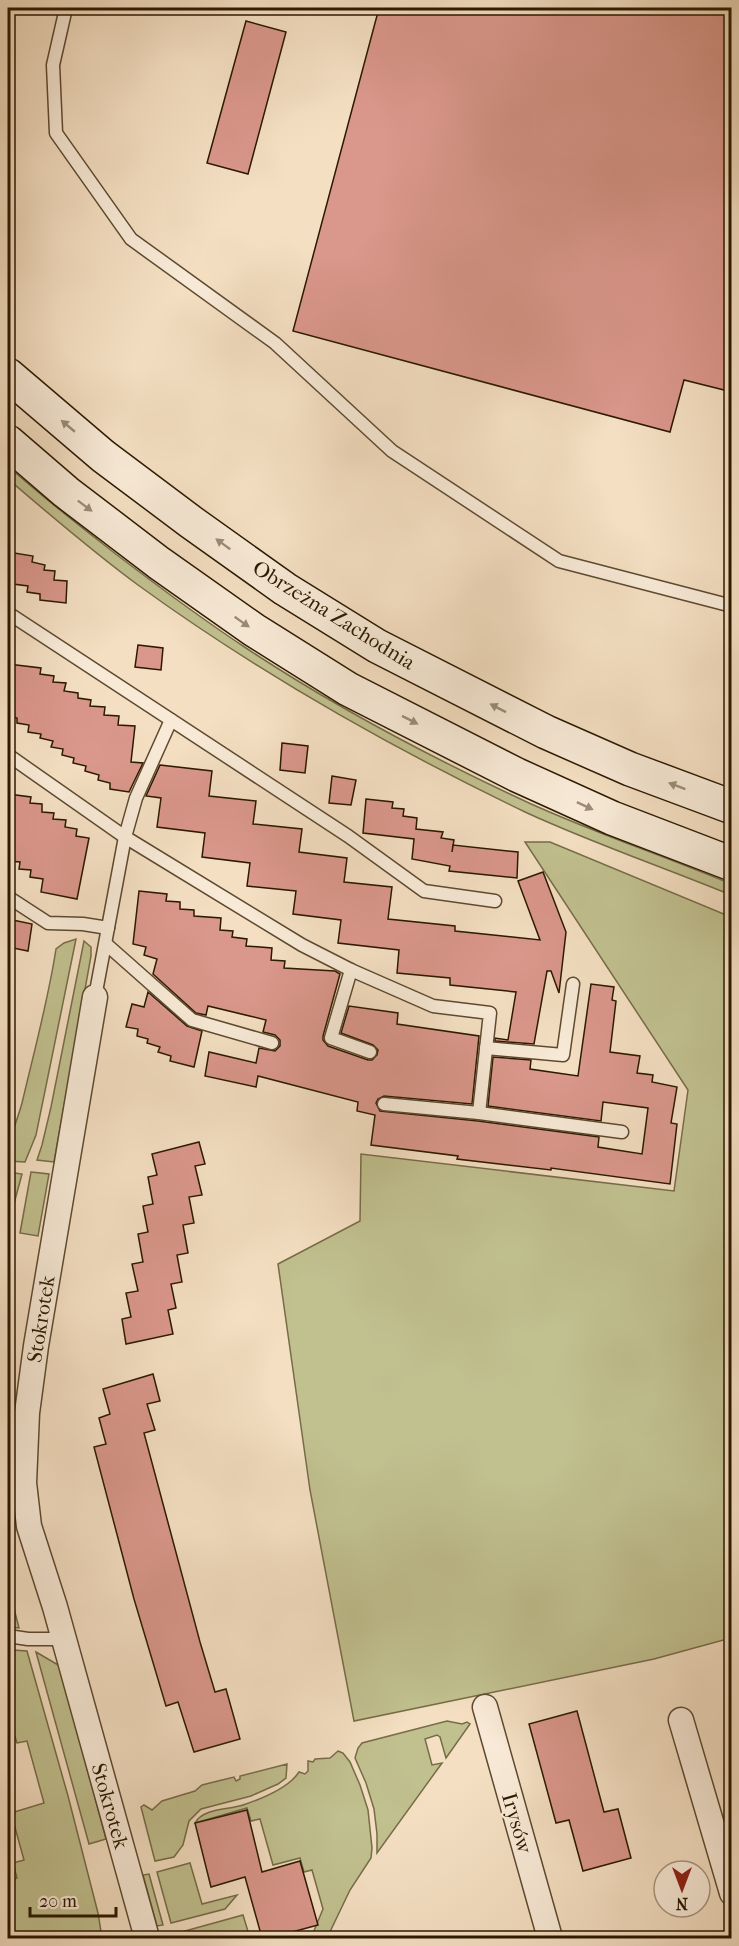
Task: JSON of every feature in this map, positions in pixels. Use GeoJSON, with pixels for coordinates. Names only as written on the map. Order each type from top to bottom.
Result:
{"type":"FeatureCollection","features":[{"type":"Feature","properties":{"kind":"street","name":"Obrzeżna Zachodnia"},"geometry":{"type":"LineString","coordinates":[[8,375],[102,456],[191,522],[285,589],[376,646],[546,732],[630,768],[732,807]]}},
{"type":"Feature","properties":{"kind":"street"},"geometry":{"type":"LineString","coordinates":[[8,442],[66,492],[159,563],[254,630],[348,689],[518,775],[602,813],[732,864]]}},
{"type":"Feature","properties":{"kind":"street","name":"Stokrotek"},"geometry":{"type":"LineString","coordinates":[[95,997],[36,1346],[26,1436],[24,1483],[29,1526],[64,1639],[147,1938]]}},
{"type":"Feature","properties":{"kind":"street","name":"Irysów"},"geometry":{"type":"LineString","coordinates":[[485,1707],[550,1938]]}},
{"type":"Feature","properties":{"kind":"street"},"geometry":{"type":"LineString","coordinates":[[681,1720],[732,1893]]}},
{"type":"Feature","properties":{"kind":"lane"},"geometry":{"type":"LineString","coordinates":[[66,8],[53,65],[56,133],[131,239],[275,343],[392,451],[560,561],[732,606]]}},
{"type":"Feature","properties":{"kind":"lane"},"geometry":{"type":"LineString","coordinates":[[8,613],[348,836],[424,891],[495,901]]}},
{"type":"Feature","properties":{"kind":"lane"},"geometry":{"type":"LineString","coordinates":[[95,997],[125,837],[136,798],[171,720]]}},
{"type":"Feature","properties":{"kind":"lane"},"geometry":{"type":"LineString","coordinates":[[8,755],[125,837],[302,945],[351,970],[433,1005],[490,1013],[478,1113]]}},
{"type":"Feature","properties":{"kind":"lane"},"geometry":{"type":"LineString","coordinates":[[8,897],[48,923],[83,924],[108,928]]}},
{"type":"Feature","properties":{"kind":"lane"},"geometry":{"type":"LineString","coordinates":[[106,944],[192,1020],[272,1043]]}},
{"type":"Feature","properties":{"kind":"lane"},"geometry":{"type":"LineString","coordinates":[[351,970],[331,1038],[370,1052]]}},
{"type":"Feature","properties":{"kind":"lane"},"geometry":{"type":"LineString","coordinates":[[486,1048],[563,1055],[573,984]]}},
{"type":"Feature","properties":{"kind":"lane"},"geometry":{"type":"LineString","coordinates":[[384,1104],[478,1113],[622,1132]]}},
{"type":"Feature","properties":{"kind":"lane"},"geometry":{"type":"LineString","coordinates":[[8,1636],[28,1639],[64,1639]]}},
{"type":"Feature","properties":{"kind":"shaded area"},"geometry":{"type":"Polygon","coordinates":[[[8,466],[61,511],[165,591],[213,626],[314,691],[420,750],[529,803],[731,884],[731,895],[525,812],[375,735],[326,707],[231,648],[121,572],[8,479],[8,466]]]}},
{"type":"Feature","properties":{"kind":"shaded area"},"geometry":{"type":"Polygon","coordinates":[[[525,842],[550,842],[731,917],[731,1638],[654,1659],[354,1721],[310,1490],[278,1264],[360,1221],[361,1154],[674,1191],[688,1090],[525,842]]]}},
{"type":"Feature","properties":{"kind":"shaded area"},"geometry":{"type":"Polygon","coordinates":[[[76,939],[36,1135],[25,1162],[8,1161],[11,1139],[36,1046],[56,949],[76,939]]]}},
{"type":"Feature","properties":{"kind":"shaded area"},"geometry":{"type":"Polygon","coordinates":[[[84,941],[91,947],[91,956],[54,1162],[37,1160],[51,1107],[84,941]]]}},
{"type":"Feature","properties":{"kind":"shaded area"},"geometry":{"type":"Polygon","coordinates":[[[8,1172],[22,1174],[15,1200],[8,1246],[8,1172]]]}},
{"type":"Feature","properties":{"kind":"shaded area"},"geometry":{"type":"Polygon","coordinates":[[[31,1172],[49,1174],[38,1236],[20,1233],[31,1172]]]}},
{"type":"Feature","properties":{"kind":"shaded area"},"geometry":{"type":"Polygon","coordinates":[[[8,1406],[13,1406],[13,1413],[11,1497],[8,1498],[8,1406]]]}},
{"type":"Feature","properties":{"kind":"shaded area"},"geometry":{"type":"Polygon","coordinates":[[[8,1585],[19,1628],[8,1627],[8,1585]]]}},
{"type":"Feature","properties":{"kind":"shaded area"},"geometry":{"type":"Polygon","coordinates":[[[13,1650],[27,1651],[68,1796],[98,1913],[102,1938],[8,1938],[8,1881],[17,1878],[13,1863],[24,1860],[11,1813],[44,1803],[27,1741],[17,1743],[13,1730],[8,1731],[8,1653],[13,1650]]]}},
{"type":"Feature","properties":{"kind":"shaded area"},"geometry":{"type":"Polygon","coordinates":[[[36,1652],[60,1666],[106,1839],[89,1844],[36,1652]]]}},
{"type":"Feature","properties":{"kind":"shaded area"},"geometry":{"type":"Polygon","coordinates":[[[447,1721],[470,1724],[446,1758],[440,1737],[437,1735],[425,1739],[432,1765],[442,1763],[377,1853],[374,1809],[355,1758],[358,1748],[362,1743],[447,1721]]]}},
{"type":"Feature","properties":{"kind":"shaded area"},"geometry":{"type":"Polygon","coordinates":[[[338,1751],[343,1753],[350,1762],[368,1810],[371,1858],[350,1890],[327,1938],[311,1938],[323,1909],[312,1870],[304,1872],[300,1858],[273,1865],[260,1819],[251,1821],[247,1808],[195,1823],[210,1812],[243,1805],[274,1793],[299,1772],[305,1774],[308,1771],[308,1761],[330,1758],[338,1751]]]}},
{"type":"Feature","properties":{"kind":"shaded area"},"geometry":{"type":"Polygon","coordinates":[[[287,1764],[286,1778],[278,1784],[251,1796],[201,1809],[189,1821],[183,1845],[174,1857],[155,1861],[141,1807],[144,1805],[152,1810],[162,1801],[195,1791],[202,1785],[234,1777],[236,1781],[240,1779],[240,1776],[287,1764]]]}},
{"type":"Feature","properties":{"kind":"shaded area"},"geometry":{"type":"Polygon","coordinates":[[[190,1863],[202,1904],[237,1895],[225,1909],[171,1923],[157,1872],[190,1863]]]}},
{"type":"Feature","properties":{"kind":"shaded area"},"geometry":{"type":"Polygon","coordinates":[[[149,1874],[163,1925],[157,1926],[143,1875],[149,1874]]]}},
{"type":"Feature","properties":{"kind":"shaded area"},"geometry":{"type":"Polygon","coordinates":[[[243,1915],[250,1938],[175,1938],[174,1934],[243,1915]]]}},
{"type":"Feature","properties":{"kind":"building"},"geometry":{"type":"Polygon","coordinates":[[[379,8],[732,8],[732,392],[684,380],[670,432],[293,331],[379,8]]]}},
{"type":"Feature","properties":{"kind":"building"},"geometry":{"type":"Polygon","coordinates":[[[246,21],[286,32],[248,174],[207,163],[246,21]]]}},
{"type":"Feature","properties":{"kind":"building"},"geometry":{"type":"Polygon","coordinates":[[[8,552],[33,556],[32,562],[45,565],[44,570],[55,571],[54,580],[67,581],[66,603],[40,600],[40,594],[27,592],[28,586],[13,584],[14,577],[8,576],[8,552]]]}},
{"type":"Feature","properties":{"kind":"building"},"geometry":{"type":"Polygon","coordinates":[[[138,645],[163,648],[161,670],[135,667],[138,645]]]}},
{"type":"Feature","properties":{"kind":"building"},"geometry":{"type":"Polygon","coordinates":[[[8,664],[41,668],[40,674],[54,676],[53,682],[66,683],[64,691],[78,693],[78,698],[91,700],[90,706],[105,707],[104,715],[119,716],[118,725],[135,726],[131,762],[143,763],[129,792],[110,789],[110,783],[98,780],[99,775],[85,771],[86,766],[73,763],[74,758],[62,755],[63,749],[51,747],[53,741],[40,738],[41,734],[28,732],[29,725],[17,723],[17,718],[8,716],[8,664]]]}},
{"type":"Feature","properties":{"kind":"building"},"geometry":{"type":"Polygon","coordinates":[[[282,743],[308,746],[305,773],[280,770],[282,743]]]}},
{"type":"Feature","properties":{"kind":"building"},"geometry":{"type":"Polygon","coordinates":[[[160,765],[212,771],[209,796],[256,801],[253,824],[302,829],[299,852],[347,858],[344,882],[392,887],[388,919],[455,926],[455,931],[540,940],[518,881],[543,872],[566,932],[559,993],[551,971],[547,971],[534,1044],[495,1041],[495,1038],[508,1040],[516,992],[450,985],[450,978],[397,973],[399,950],[338,943],[341,920],[293,914],[296,891],[247,886],[250,863],[202,857],[205,833],[157,827],[161,798],[146,796],[160,765]]]}},
{"type":"Feature","properties":{"kind":"building"},"geometry":{"type":"Polygon","coordinates":[[[332,776],[356,780],[351,805],[329,803],[332,776]]]}},
{"type":"Feature","properties":{"kind":"building"},"geometry":{"type":"Polygon","coordinates":[[[8,794],[31,797],[30,803],[42,804],[42,812],[54,813],[53,819],[66,820],[65,827],[77,829],[76,836],[89,838],[77,899],[41,892],[43,879],[30,877],[31,870],[19,869],[20,862],[8,861],[8,794]]]}},
{"type":"Feature","properties":{"kind":"building"},"geometry":{"type":"Polygon","coordinates":[[[366,799],[393,802],[392,808],[404,809],[403,816],[417,818],[416,829],[443,832],[441,838],[454,840],[453,845],[518,852],[517,878],[449,871],[450,866],[412,859],[414,839],[363,833],[366,799]]]}},
{"type":"Feature","properties":{"kind":"building"},"geometry":{"type":"Polygon","coordinates":[[[139,891],[167,894],[166,901],[180,902],[180,909],[194,910],[194,916],[221,918],[220,930],[233,931],[232,937],[247,939],[246,946],[272,948],[271,960],[285,961],[284,968],[335,971],[340,974],[323,1036],[328,1046],[368,1060],[372,1060],[377,1055],[378,1050],[373,1045],[341,1033],[349,1006],[398,1013],[397,1024],[479,1036],[472,1104],[384,1096],[376,1103],[380,1111],[599,1137],[598,1147],[642,1154],[648,1108],[603,1102],[601,1121],[488,1106],[493,1057],[531,1060],[530,1069],[578,1076],[591,984],[614,987],[612,1000],[616,1001],[610,1052],[640,1056],[637,1073],[653,1075],[652,1082],[677,1087],[671,1123],[677,1124],[670,1184],[551,1168],[551,1170],[457,1159],[458,1156],[371,1145],[375,1115],[357,1111],[358,1102],[258,1076],[256,1087],[205,1076],[209,1052],[256,1063],[259,1048],[275,1051],[280,1046],[280,1040],[275,1035],[263,1032],[266,1020],[208,1006],[206,1015],[196,1013],[153,974],[157,959],[144,955],[146,947],[133,944],[139,891]]]}},
{"type":"Feature","properties":{"kind":"building"},"geometry":{"type":"Polygon","coordinates":[[[8,919],[32,924],[28,951],[8,947],[8,919]]]}},
{"type":"Feature","properties":{"kind":"building"},"geometry":{"type":"Polygon","coordinates":[[[148,992],[187,1026],[202,1031],[194,1067],[170,1061],[171,1056],[158,1052],[160,1047],[147,1043],[148,1039],[137,1036],[138,1029],[126,1027],[132,1004],[144,1007],[148,992]]]}},
{"type":"Feature","properties":{"kind":"building"},"geometry":{"type":"Polygon","coordinates":[[[199,1142],[205,1164],[195,1166],[202,1195],[189,1197],[194,1223],[183,1225],[188,1253],[177,1255],[182,1282],[171,1284],[176,1308],[168,1310],[173,1334],[126,1344],[122,1319],[131,1317],[126,1293],[138,1291],[132,1264],[143,1262],[138,1234],[148,1232],[143,1206],[153,1204],[148,1177],[157,1175],[152,1154],[199,1142]]]}},
{"type":"Feature","properties":{"kind":"building"},"geometry":{"type":"Polygon","coordinates":[[[153,1374],[160,1401],[147,1404],[155,1430],[144,1433],[215,1692],[226,1689],[240,1739],[194,1752],[178,1702],[166,1706],[134,1599],[94,1447],[106,1444],[99,1418],[110,1414],[103,1389],[153,1374]]]}},
{"type":"Feature","properties":{"kind":"building"},"geometry":{"type":"Polygon","coordinates":[[[577,1711],[604,1812],[618,1809],[631,1858],[583,1871],[569,1820],[556,1823],[529,1724],[577,1711]]]}},
{"type":"Feature","properties":{"kind":"building"},"geometry":{"type":"Polygon","coordinates":[[[247,1810],[262,1872],[300,1861],[318,1925],[270,1938],[262,1938],[245,1877],[211,1887],[195,1823],[247,1810]]]}}]}
